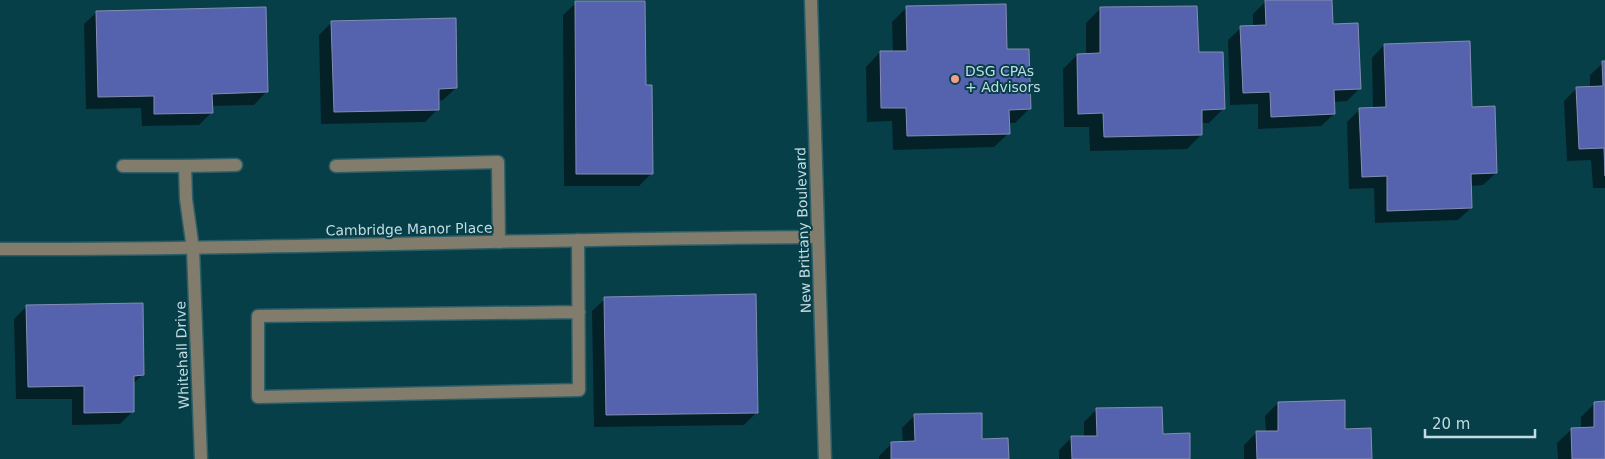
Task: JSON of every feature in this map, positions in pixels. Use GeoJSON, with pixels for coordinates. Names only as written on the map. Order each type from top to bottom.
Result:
{"type":"FeatureCollection","features":[{"type":"Feature","properties":{"kind":"street","name":"New Brittany Boulevard"},"geometry":{"type":"LineString","coordinates":[[811,0],[825,459]]}},
{"type":"Feature","properties":{"kind":"street"},"geometry":{"type":"LineString","coordinates":[[336,166],[498,162],[499,242]]}},
{"type":"Feature","properties":{"kind":"street"},"geometry":{"type":"LineString","coordinates":[[123,166],[236,165]]}},
{"type":"Feature","properties":{"kind":"street","name":"Whitehall Drive"},"geometry":{"type":"LineString","coordinates":[[185,166],[186,199],[193,250],[201,459]]}},
{"type":"Feature","properties":{"kind":"street","name":"Cambridge Manor Place"},"geometry":{"type":"LineString","coordinates":[[0,249],[193,250],[380,243],[818,237]]}},
{"type":"Feature","properties":{"kind":"street"},"geometry":{"type":"LineString","coordinates":[[578,240],[579,390],[258,397],[258,316],[578,312]]}},
{"type":"Feature","properties":{"kind":"building"},"geometry":{"type":"Polygon","coordinates":[[[1265,0],[1332,0],[1333,24],[1358,23],[1361,89],[1334,90],[1335,114],[1271,117],[1270,92],[1243,93],[1240,26],[1266,25],[1265,0]]]}},
{"type":"Feature","properties":{"kind":"building"},"geometry":{"type":"Polygon","coordinates":[[[575,1],[645,1],[646,85],[652,85],[653,174],[576,174],[575,1]]]}},
{"type":"Feature","properties":{"kind":"building","name":"DSG CPAs + Advisors"},"geometry":{"type":"Polygon","coordinates":[[[1006,4],[1007,49],[1029,49],[1031,109],[1009,110],[1010,134],[907,136],[906,108],[881,108],[880,51],[907,51],[906,6],[1006,4]]]}},
{"type":"Feature","properties":{"kind":"building"},"geometry":{"type":"Polygon","coordinates":[[[1197,6],[1199,52],[1223,52],[1225,109],[1202,110],[1202,135],[1104,137],[1103,113],[1078,114],[1077,54],[1100,53],[1100,7],[1197,6]]]}},
{"type":"Feature","properties":{"kind":"building"},"geometry":{"type":"Polygon","coordinates":[[[266,7],[268,92],[212,94],[213,113],[154,114],[154,96],[98,97],[96,11],[266,7]]]}},
{"type":"Feature","properties":{"kind":"building"},"geometry":{"type":"Polygon","coordinates":[[[456,18],[457,88],[439,89],[439,110],[334,112],[331,21],[456,18]]]}},
{"type":"Feature","properties":{"kind":"building"},"geometry":{"type":"Polygon","coordinates":[[[1470,41],[1472,107],[1495,106],[1497,173],[1471,174],[1472,208],[1387,211],[1387,176],[1362,177],[1359,108],[1386,107],[1384,44],[1470,41]]]}},
{"type":"Feature","properties":{"kind":"building"},"geometry":{"type":"Polygon","coordinates":[[[1602,61],[1605,61],[1605,176],[1604,148],[1579,149],[1576,87],[1603,86],[1602,61]]]}},
{"type":"Feature","properties":{"kind":"building"},"geometry":{"type":"Polygon","coordinates":[[[756,294],[758,413],[606,415],[604,297],[756,294]]]}},
{"type":"Feature","properties":{"kind":"building"},"geometry":{"type":"Polygon","coordinates":[[[143,303],[144,375],[134,376],[134,412],[84,413],[84,386],[28,387],[26,305],[143,303]]]}},
{"type":"Feature","properties":{"kind":"building"},"geometry":{"type":"Polygon","coordinates":[[[1345,400],[1345,429],[1371,428],[1372,459],[1257,459],[1256,431],[1278,431],[1278,402],[1345,400]]]}},
{"type":"Feature","properties":{"kind":"building"},"geometry":{"type":"Polygon","coordinates":[[[1605,401],[1605,459],[1572,459],[1571,428],[1594,427],[1594,402],[1605,401]]]}},
{"type":"Feature","properties":{"kind":"building"},"geometry":{"type":"Polygon","coordinates":[[[1162,407],[1163,434],[1190,433],[1190,459],[1072,459],[1071,436],[1097,436],[1096,408],[1162,407]]]}},
{"type":"Feature","properties":{"kind":"building"},"geometry":{"type":"Polygon","coordinates":[[[982,413],[982,439],[1008,438],[1009,459],[891,459],[891,442],[915,441],[914,414],[982,413]]]}},
{"type":"Feature","properties":{"kind":"place","name":"DSG CPAs + Advisors"},"geometry":{"type":"Point","coordinates":[955,79]}}]}
